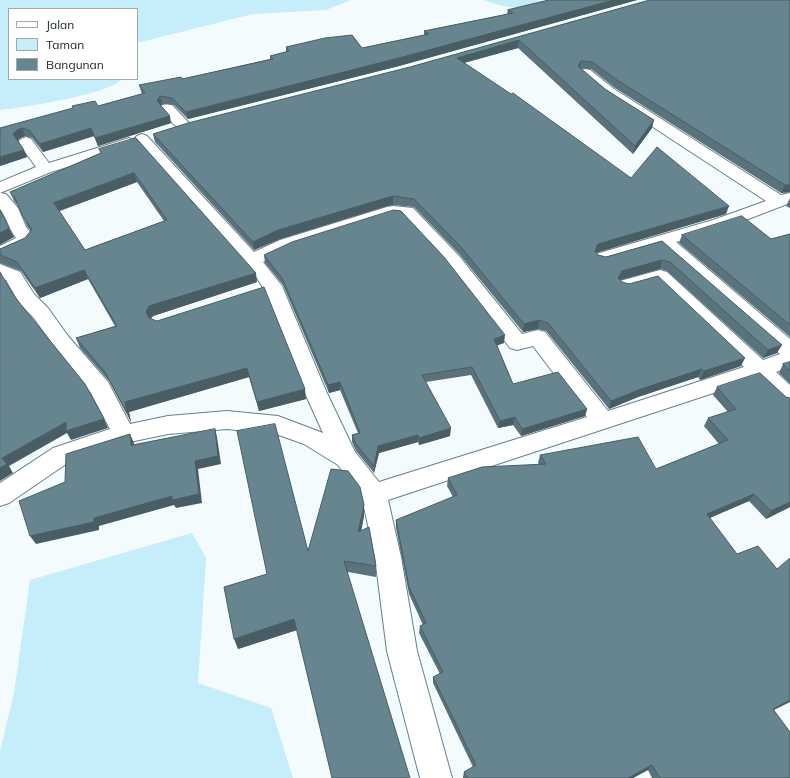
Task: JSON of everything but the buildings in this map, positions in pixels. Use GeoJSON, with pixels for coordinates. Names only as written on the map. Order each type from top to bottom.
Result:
{"type":"FeatureCollection","features":[{"type":"Feature","properties":{"kind":"street"},"geometry":{"type":"LineString","coordinates":[[585,73],[616,96],[784,199]]}},
{"type":"Feature","properties":{"kind":"street"},"geometry":{"type":"LineString","coordinates":[[167,108],[184,127]]}},
{"type":"Feature","properties":{"kind":"street"},"geometry":{"type":"LineString","coordinates":[[0,188],[45,169],[149,137],[264,274],[264,289],[315,391],[346,458],[374,494],[388,557],[402,651],[436,778]]}},
{"type":"Feature","properties":{"kind":"street"},"geometry":{"type":"LineString","coordinates":[[26,142],[45,169]]}},
{"type":"Feature","properties":{"kind":"street"},"geometry":{"type":"LineString","coordinates":[[0,198],[12,212],[18,229],[26,238],[23,242],[0,253]]}},
{"type":"Feature","properties":{"kind":"street"},"geometry":{"type":"LineString","coordinates":[[603,258],[719,224],[784,199]]}},
{"type":"Feature","properties":{"kind":"street"},"geometry":{"type":"LineString","coordinates":[[251,260],[286,244],[368,218],[393,211],[407,212],[452,260],[518,343],[538,337],[602,420]]}},
{"type":"Feature","properties":{"kind":"street"},"geometry":{"type":"LineString","coordinates":[[663,240],[692,267],[790,350]]}},
{"type":"Feature","properties":{"kind":"street"},"geometry":{"type":"LineString","coordinates":[[0,270],[14,276],[27,299],[41,313],[61,341],[100,388],[124,434]]}},
{"type":"Feature","properties":{"kind":"street"},"geometry":{"type":"LineString","coordinates":[[627,285],[660,276],[790,398]]}},
{"type":"Feature","properties":{"kind":"street"},"geometry":{"type":"LineString","coordinates":[[374,494],[731,380],[790,359]]}},
{"type":"Feature","properties":{"kind":"street"},"geometry":{"type":"LineString","coordinates":[[0,496],[61,455],[124,434],[168,425],[227,420],[278,425],[312,438],[346,458]]}},
{"type":"Feature","properties":{"kind":"green space"},"geometry":{"type":"Polygon","coordinates":[[[0,0],[351,0],[326,10],[253,14],[138,43],[138,8],[8,8],[8,80],[121,80],[114,85],[84,95],[0,110],[0,0]]]}},
{"type":"Feature","properties":{"kind":"green space"},"geometry":{"type":"Polygon","coordinates":[[[483,0],[539,0],[527,7],[512,7],[483,0]]]}},
{"type":"Feature","properties":{"kind":"green space"},"geometry":{"type":"Polygon","coordinates":[[[192,533],[206,558],[198,683],[271,708],[293,778],[0,778],[0,751],[14,693],[30,580],[192,533]]]}}]}
